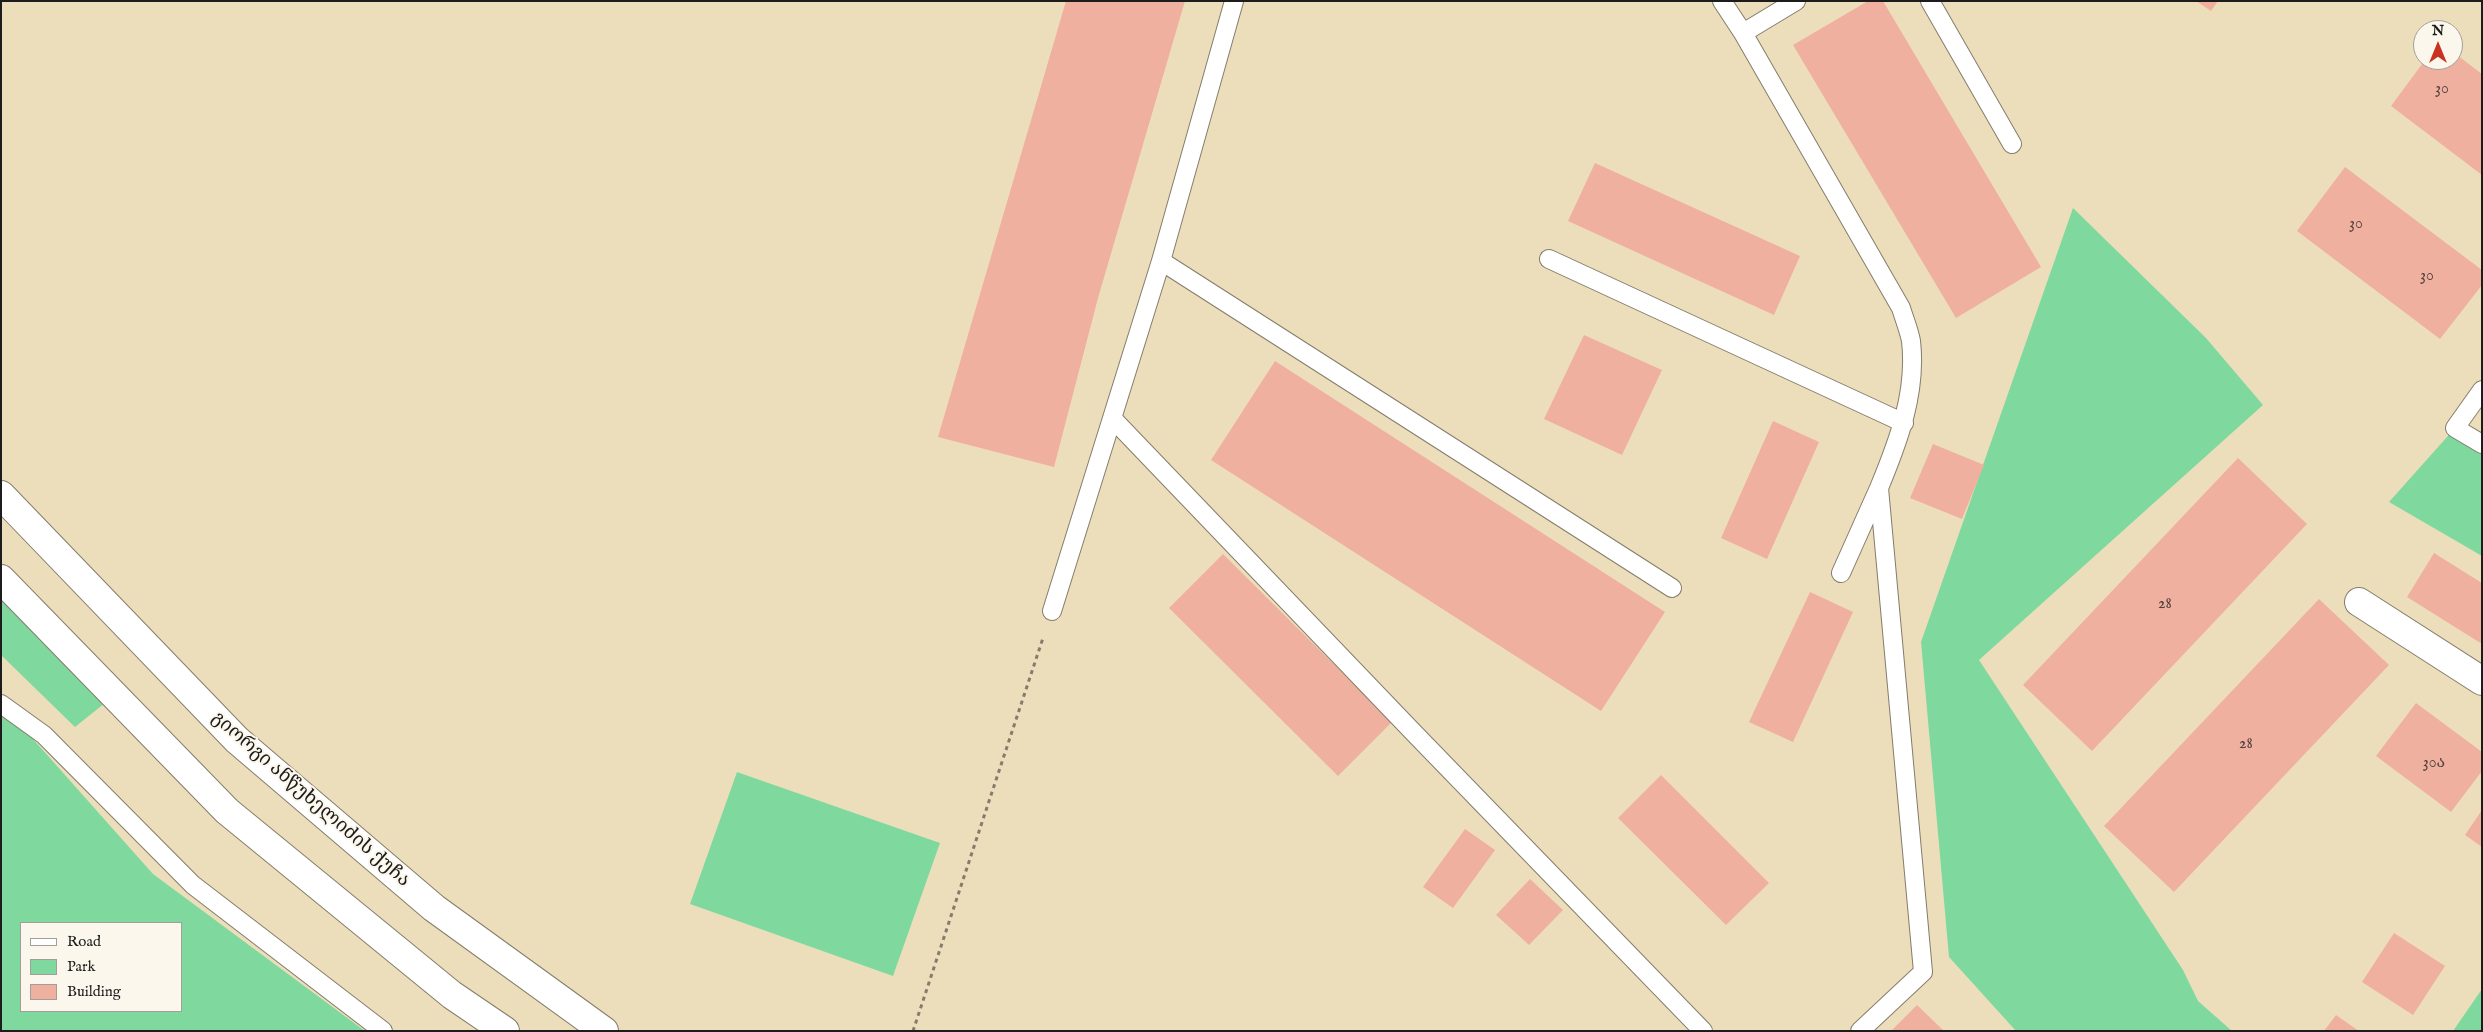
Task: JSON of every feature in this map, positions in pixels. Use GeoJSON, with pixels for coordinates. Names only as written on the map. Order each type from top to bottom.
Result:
{"type":"FeatureCollection","features":[{"type":"Feature","properties":{"kind":"main road","name":"გიორგი ანწუხელიძის ქუჩა"},"geometry":{"type":"LineString","coordinates":[[1,495],[236,740],[434,908],[604,1031]]}},
{"type":"Feature","properties":{"kind":"main road"},"geometry":{"type":"LineString","coordinates":[[1,579],[227,811],[452,995],[505,1031]]}},
{"type":"Feature","properties":{"kind":"main road"},"geometry":{"type":"LineString","coordinates":[[2359,602],[2482,681]]}},
{"type":"Feature","properties":{"kind":"lane"},"geometry":{"type":"LineString","coordinates":[[1052,611],[1161,261],[1234,1]]}},
{"type":"Feature","properties":{"kind":"lane"},"geometry":{"type":"LineString","coordinates":[[1722,1],[1743,33],[1901,308],[1911,341],[1911,382],[1904,423],[1879,488],[1841,573]]}},
{"type":"Feature","properties":{"kind":"lane"},"geometry":{"type":"LineString","coordinates":[[1743,33],[1796,1]]}},
{"type":"Feature","properties":{"kind":"lane"},"geometry":{"type":"LineString","coordinates":[[1930,1],[2012,144]]}},
{"type":"Feature","properties":{"kind":"lane"},"geometry":{"type":"LineString","coordinates":[[1548,259],[1904,423]]}},
{"type":"Feature","properties":{"kind":"lane"},"geometry":{"type":"LineString","coordinates":[[1161,261],[1672,588]]}},
{"type":"Feature","properties":{"kind":"lane"},"geometry":{"type":"LineString","coordinates":[[2482,390],[2455,428],[2482,444]]}},
{"type":"Feature","properties":{"kind":"lane"},"geometry":{"type":"LineString","coordinates":[[1112,418],[1703,1031]]}},
{"type":"Feature","properties":{"kind":"lane"},"geometry":{"type":"LineString","coordinates":[[1860,1031],[1923,972],[1879,488]]}},
{"type":"Feature","properties":{"kind":"lane"},"geometry":{"type":"LineString","coordinates":[[1,704],[44,735],[193,885],[383,1031]]}},
{"type":"Feature","properties":{"kind":"path"},"geometry":{"type":"LineString","coordinates":[[913,1031],[1052,611]]}},
{"type":"Feature","properties":{"kind":"green space"},"geometry":{"type":"Polygon","coordinates":[[[2073,208],[2206,338],[2263,405],[1979,660],[2183,970],[2198,1001],[2232,1031],[2016,1031],[1949,957],[1921,642],[2073,208]]]}},
{"type":"Feature","properties":{"kind":"green space"},"geometry":{"type":"Polygon","coordinates":[[[2455,428],[2482,444],[2482,556],[2389,502],[2455,428]]]}},
{"type":"Feature","properties":{"kind":"green space"},"geometry":{"type":"Polygon","coordinates":[[[1,579],[115,695],[75,727],[1,655],[1,579]]]}},
{"type":"Feature","properties":{"kind":"green space"},"geometry":{"type":"Polygon","coordinates":[[[1,703],[153,874],[365,1031],[1,1031],[1,703]]]}},
{"type":"Feature","properties":{"kind":"green space"},"geometry":{"type":"Polygon","coordinates":[[[737,772],[940,843],[893,976],[690,904],[737,772]]]}},
{"type":"Feature","properties":{"kind":"green space"},"geometry":{"type":"Polygon","coordinates":[[[2482,989],[2482,1031],[2453,1031],[2482,989]]]}},
{"type":"Feature","properties":{"kind":"building"},"geometry":{"type":"Polygon","coordinates":[[[1066,1],[1185,1],[1098,298],[1054,467],[938,437],[1066,1]]]}},
{"type":"Feature","properties":{"kind":"building"},"geometry":{"type":"Polygon","coordinates":[[[1868,1],[1883,1],[2041,267],[1956,318],[1793,45],[1868,1]]]}},
{"type":"Feature","properties":{"kind":"building"},"geometry":{"type":"Polygon","coordinates":[[[2196,1],[2218,1],[2211,11],[2196,1]]]}},
{"type":"Feature","properties":{"kind":"building"},"geometry":{"type":"Polygon","coordinates":[[[2463,60],[2482,74],[2482,175],[2391,106],[2418,70],[2463,70],[2463,60]]]}},
{"type":"Feature","properties":{"kind":"building"},"geometry":{"type":"Polygon","coordinates":[[[1595,163],[1800,256],[1774,315],[1568,221],[1595,163]]]}},
{"type":"Feature","properties":{"kind":"building"},"geometry":{"type":"Polygon","coordinates":[[[2345,167],[2482,270],[2482,285],[2440,339],[2297,231],[2345,167]]]}},
{"type":"Feature","properties":{"kind":"building"},"geometry":{"type":"Polygon","coordinates":[[[1584,335],[1662,370],[1622,455],[1544,419],[1584,335]]]}},
{"type":"Feature","properties":{"kind":"building"},"geometry":{"type":"Polygon","coordinates":[[[1275,361],[1665,612],[1601,711],[1211,460],[1275,361]]]}},
{"type":"Feature","properties":{"kind":"building"},"geometry":{"type":"Polygon","coordinates":[[[1773,421],[1819,442],[1767,559],[1721,538],[1773,421]]]}},
{"type":"Feature","properties":{"kind":"building"},"geometry":{"type":"Polygon","coordinates":[[[1933,444],[1984,465],[1962,519],[1910,498],[1933,444]]]}},
{"type":"Feature","properties":{"kind":"building"},"geometry":{"type":"Polygon","coordinates":[[[2238,458],[2307,524],[2092,751],[2023,685],[2238,458]]]}},
{"type":"Feature","properties":{"kind":"building"},"geometry":{"type":"Polygon","coordinates":[[[2434,553],[2482,583],[2482,644],[2407,597],[2434,553]]]}},
{"type":"Feature","properties":{"kind":"building"},"geometry":{"type":"Polygon","coordinates":[[[1223,554],[1392,722],[1338,776],[1169,608],[1223,554]]]}},
{"type":"Feature","properties":{"kind":"building"},"geometry":{"type":"Polygon","coordinates":[[[1810,592],[1853,612],[1793,742],[1749,722],[1810,592]]]}},
{"type":"Feature","properties":{"kind":"building"},"geometry":{"type":"Polygon","coordinates":[[[2319,599],[2389,665],[2174,892],[2104,826],[2319,599]]]}},
{"type":"Feature","properties":{"kind":"building"},"geometry":{"type":"Polygon","coordinates":[[[2416,703],[2482,752],[2482,771],[2451,812],[2376,756],[2416,703]]]}},
{"type":"Feature","properties":{"kind":"building"},"geometry":{"type":"Polygon","coordinates":[[[1661,775],[1769,883],[1726,925],[1618,818],[1661,775]]]}},
{"type":"Feature","properties":{"kind":"building"},"geometry":{"type":"Polygon","coordinates":[[[2482,810],[2482,847],[2465,835],[2482,810]]]}},
{"type":"Feature","properties":{"kind":"building"},"geometry":{"type":"Polygon","coordinates":[[[1465,829],[1495,850],[1453,908],[1423,887],[1465,829]]]}},
{"type":"Feature","properties":{"kind":"building"},"geometry":{"type":"Polygon","coordinates":[[[1530,879],[1563,910],[1529,945],[1496,915],[1530,879]]]}},
{"type":"Feature","properties":{"kind":"building"},"geometry":{"type":"Polygon","coordinates":[[[2394,933],[2445,966],[2413,1015],[2362,982],[2394,933]]]}},
{"type":"Feature","properties":{"kind":"building"},"geometry":{"type":"Polygon","coordinates":[[[1917,1005],[1944,1031],[1891,1031],[1917,1005]]]}},
{"type":"Feature","properties":{"kind":"building"},"geometry":{"type":"Polygon","coordinates":[[[2336,1015],[2359,1031],[2324,1031],[2336,1015]]]}}]}
